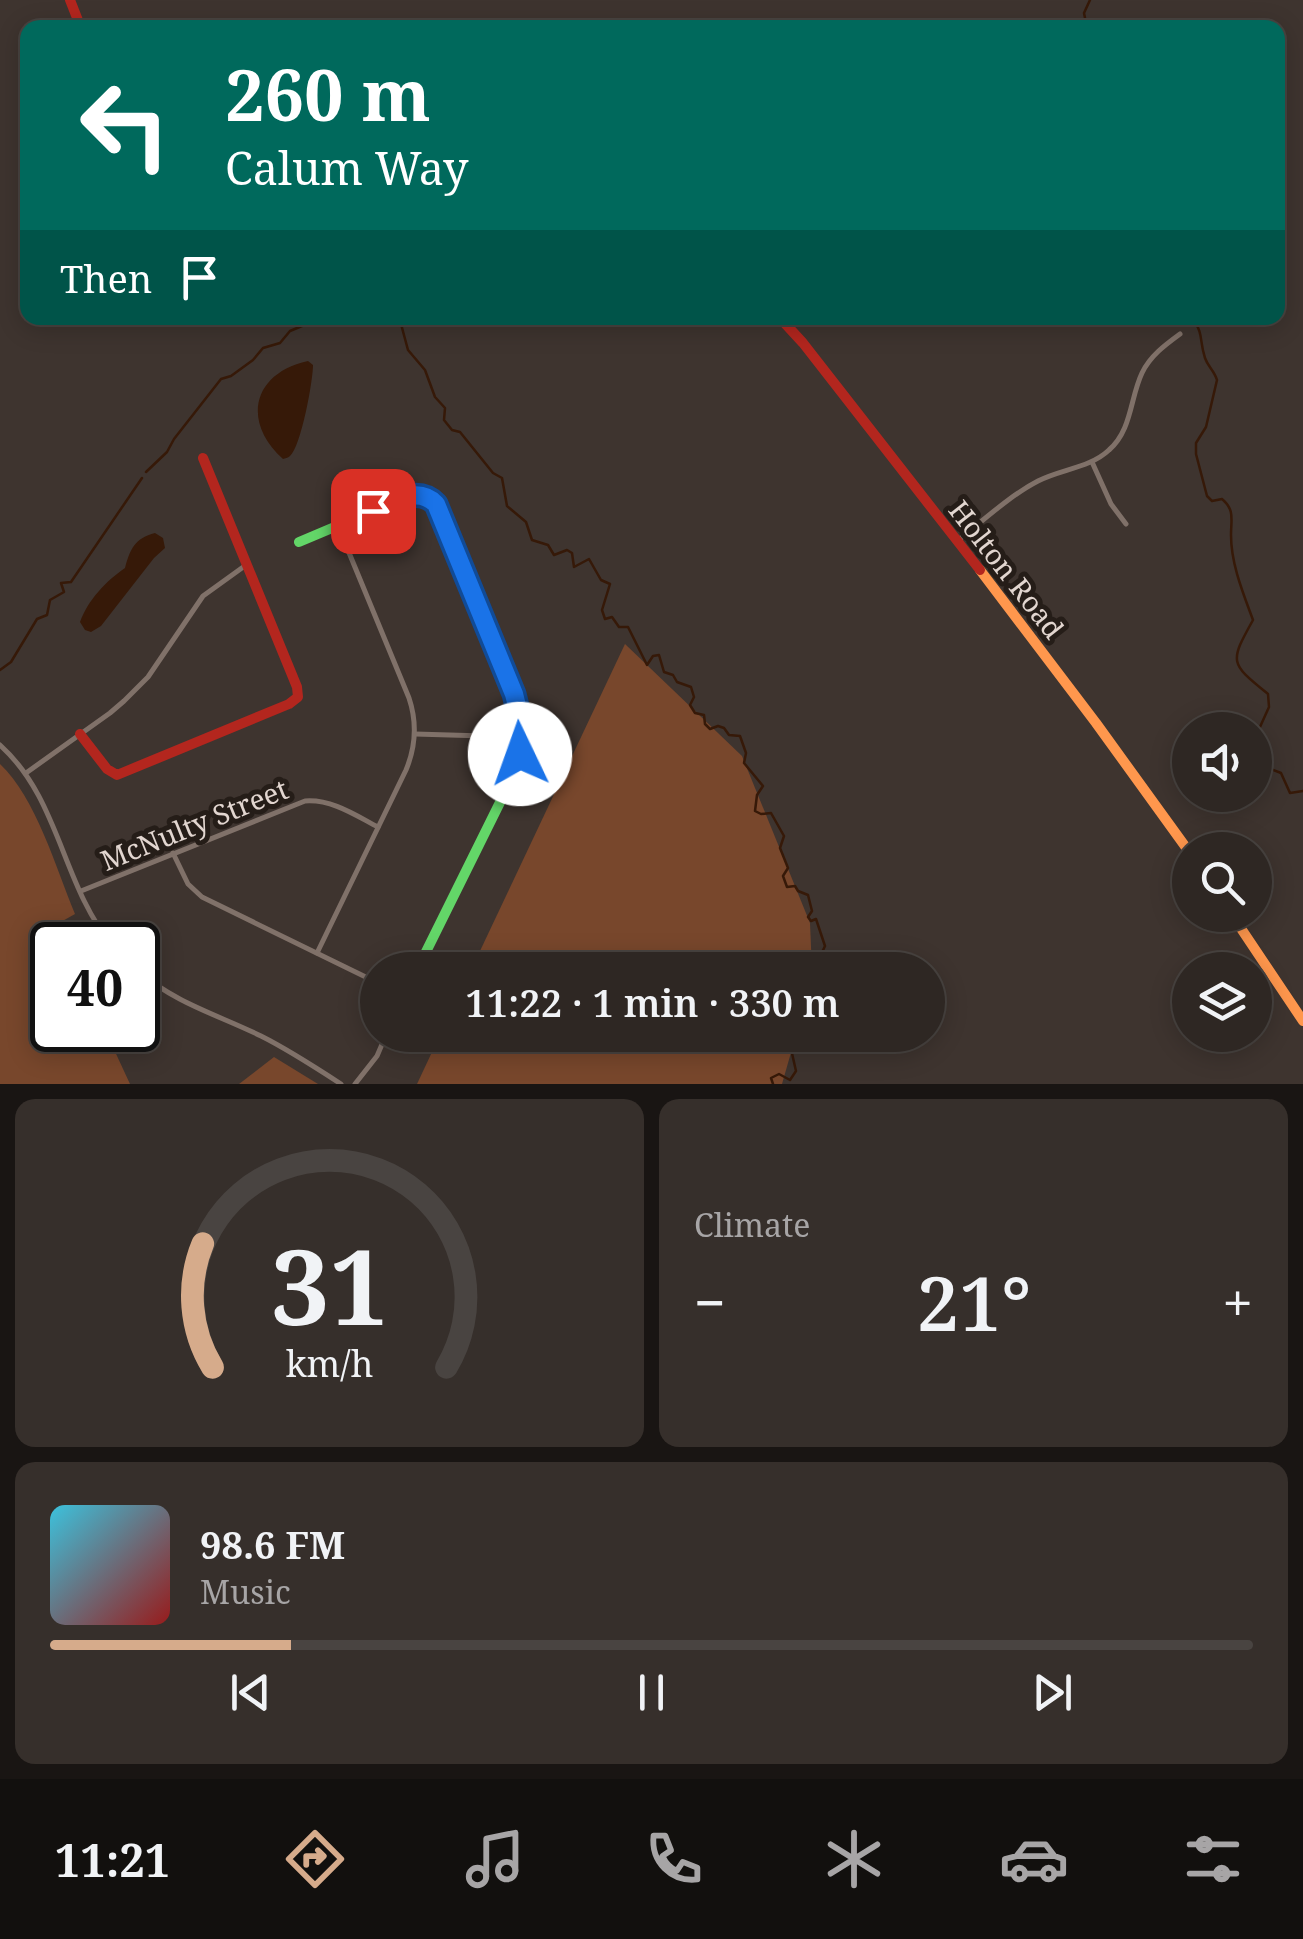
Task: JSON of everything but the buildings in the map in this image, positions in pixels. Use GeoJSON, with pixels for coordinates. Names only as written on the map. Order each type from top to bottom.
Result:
{"type":"FeatureCollection","features":[{"type":"Feature","properties":{"kind":"street","name":"Holton Road"},"geometry":{"type":"LineString","coordinates":[[786,325],[958,541],[1175,832]]}},
{"type":"Feature","properties":{"kind":"street"},"geometry":{"type":"LineString","coordinates":[[958,541],[1030,485],[1092,462],[1109,451],[1122,435],[1137,384],[1148,363],[1180,334]]}},
{"type":"Feature","properties":{"kind":"street"},"geometry":{"type":"LineString","coordinates":[[80,734],[116,775],[296,700],[297,687],[204,458]]}},
{"type":"Feature","properties":{"kind":"street"},"geometry":{"type":"LineString","coordinates":[[1092,462],[1111,504],[1126,524]]}},
{"type":"Feature","properties":{"kind":"street"},"geometry":{"type":"LineString","coordinates":[[299,542],[408,496],[428,496],[438,510],[520,713],[522,737],[516,770],[427,952]]}},
{"type":"Feature","properties":{"kind":"street"},"geometry":{"type":"LineString","coordinates":[[317,953],[409,763],[414,734],[409,698],[338,526]]}},
{"type":"Feature","properties":{"kind":"street"},"geometry":{"type":"LineString","coordinates":[[26,772],[110,714],[148,677],[203,596],[247,564]]}},
{"type":"Feature","properties":{"kind":"street"},"geometry":{"type":"LineString","coordinates":[[414,734],[522,737]]}},
{"type":"Feature","properties":{"kind":"street"},"geometry":{"type":"LineString","coordinates":[[0,745],[26,772],[46,808],[96,922]]}},
{"type":"Feature","properties":{"kind":"street","name":"McNulty Street"},"geometry":{"type":"LineString","coordinates":[[80,892],[309,800],[332,804],[378,827]]}},
{"type":"Feature","properties":{"kind":"street"},"geometry":{"type":"LineString","coordinates":[[174,853],[185,880],[202,897],[360,974]]}},
{"type":"Feature","properties":{"kind":"street"},"geometry":{"type":"LineString","coordinates":[[1243,932],[1303,1021]]}},
{"type":"Feature","properties":{"kind":"street"},"geometry":{"type":"LineString","coordinates":[[160,987],[181,1002],[260,1035],[341,1084]]}},
{"type":"Feature","properties":{"kind":"street"},"geometry":{"type":"LineString","coordinates":[[354,1084],[378,1052]]}},
{"type":"Feature","properties":{"kind":"shaded area"},"geometry":{"type":"Polygon","coordinates":[[[308,361],[313,365],[302,427],[294,450],[283,459],[261,429],[259,400],[275,376],[308,361]]]}},
{"type":"Feature","properties":{"kind":"shaded area"},"geometry":{"type":"Polygon","coordinates":[[[155,533],[163,538],[165,548],[101,626],[91,632],[85,630],[80,622],[93,599],[125,568],[138,541],[155,533]]]}},
{"type":"Feature","properties":{"kind":"shaded area"},"geometry":{"type":"Polygon","coordinates":[[[625,644],[742,756],[810,923],[811,952],[480,952],[625,644]]]}},
{"type":"Feature","properties":{"kind":"shaded area"},"geometry":{"type":"Polygon","coordinates":[[[0,764],[35,814],[75,914],[61,922],[30,922],[30,1052],[115,1052],[130,1084],[0,1084],[0,764]]]}},
{"type":"Feature","properties":{"kind":"shaded area"},"geometry":{"type":"Polygon","coordinates":[[[432,1052],[791,1052],[782,1084],[417,1084],[432,1052]]]}},
{"type":"Feature","properties":{"kind":"shaded area"},"geometry":{"type":"Polygon","coordinates":[[[274,1057],[318,1084],[239,1084],[274,1057]]]}},
{"type":"Feature","properties":{"kind":"waterway"},"geometry":{"type":"LineString","coordinates":[[1085,20],[1090,0]]}},
{"type":"Feature","properties":{"kind":"waterway"},"geometry":{"type":"LineString","coordinates":[[146,472],[167,452],[221,379],[253,360],[263,348],[280,343],[290,331],[304,325]]}},
{"type":"Feature","properties":{"kind":"waterway"},"geometry":{"type":"LineString","coordinates":[[401,325],[408,350],[425,370],[435,397],[445,408],[444,420],[502,478],[507,506],[526,522],[532,540],[548,545],[554,555],[567,550],[572,553],[574,567],[589,559],[601,580],[610,584],[602,610],[605,619],[612,617],[619,627],[628,627],[647,665],[653,656],[659,655],[664,672],[691,687],[694,697],[690,705],[695,713],[704,715],[710,729],[718,726],[729,735],[740,736],[746,753],[744,763],[763,786],[755,811],[771,813],[784,836],[780,848],[788,868],[783,876],[787,887],[795,886],[808,895],[812,911],[808,917],[811,921],[816,919],[825,946],[822,952]]}},
{"type":"Feature","properties":{"kind":"waterway"},"geometry":{"type":"LineString","coordinates":[[1196,325],[1205,358],[1217,380],[1206,427],[1196,443],[1196,454],[1207,496],[1212,501],[1222,499],[1231,511],[1233,557],[1253,620],[1240,645],[1237,661],[1246,675],[1268,694],[1267,712]]}},
{"type":"Feature","properties":{"kind":"waterway"},"geometry":{"type":"LineString","coordinates":[[0,670],[11,662],[37,619],[47,615],[50,600],[64,592],[61,583],[71,582],[142,478]]}},
{"type":"Feature","properties":{"kind":"waterway"},"geometry":{"type":"LineString","coordinates":[[1272,770],[1281,773],[1290,793],[1303,791]]}},
{"type":"Feature","properties":{"kind":"waterway"},"geometry":{"type":"LineString","coordinates":[[773,1084],[771,1078],[779,1074],[790,1080],[796,1071],[792,1052]]}},
{"type":"Feature","properties":{"kind":"traffic: fast"},"geometry":{"type":"LineString","coordinates":[[299,542],[408,496],[429,500],[438,510],[517,703],[522,737],[516,770],[426,952]]}},
{"type":"Feature","properties":{"kind":"traffic: slow"},"geometry":{"type":"LineString","coordinates":[[980,570],[1175,832]]}},
{"type":"Feature","properties":{"kind":"traffic: slow"},"geometry":{"type":"LineString","coordinates":[[1243,932],[1303,1021]]}},
{"type":"Feature","properties":{"kind":"traffic: jam"},"geometry":{"type":"LineString","coordinates":[[70,0],[78,20]]}},
{"type":"Feature","properties":{"kind":"traffic: jam"},"geometry":{"type":"LineString","coordinates":[[786,325],[980,570]]}},
{"type":"Feature","properties":{"kind":"traffic: jam"},"geometry":{"type":"LineString","coordinates":[[80,734],[107,769],[117,775],[298,697],[203,458]]}},
{"type":"Feature","properties":{"kind":"route"},"geometry":{"type":"LineString","coordinates":[[373,511],[413,495],[428,496],[436,504],[514,694],[521,722],[520,754]]}}]}
